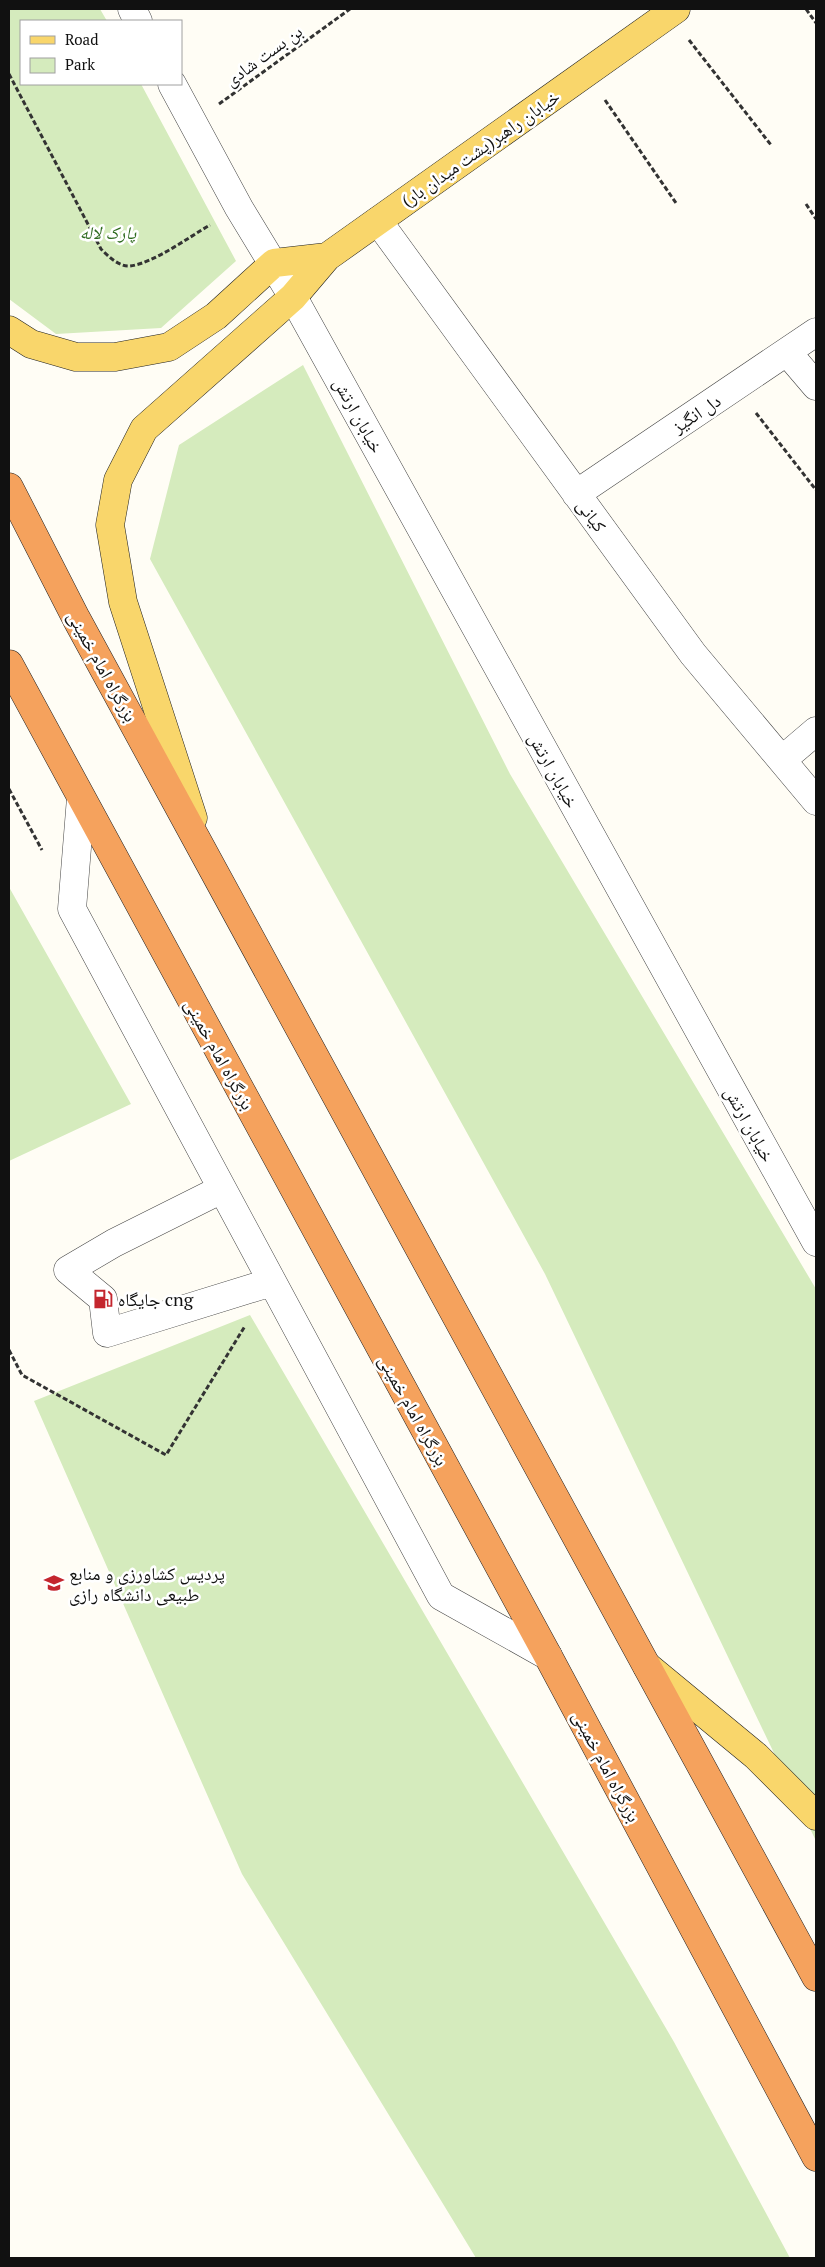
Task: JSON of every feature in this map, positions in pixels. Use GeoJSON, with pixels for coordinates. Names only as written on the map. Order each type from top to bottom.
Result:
{"type":"FeatureCollection","features":[{"type":"Feature","properties":{"kind":"highway","name":"بزرگراه امام خمینی"},"geometry":{"type":"LineString","coordinates":[[9,487],[76,618],[202,846],[644,1664],[816,1977]]}},
{"type":"Feature","properties":{"kind":"highway","name":"بزرگراه امام خمینی"},"geometry":{"type":"LineString","coordinates":[[9,664],[548,1656],[816,2157]]}},
{"type":"Feature","properties":{"kind":"main road","name":"خیابان راهبر(پشت میدان بار)"},"geometry":{"type":"LineString","coordinates":[[202,846],[123,602],[110,525],[118,480],[144,429],[294,297],[327,257],[673,11]]}},
{"type":"Feature","properties":{"kind":"main road"},"geometry":{"type":"LineString","coordinates":[[9,330],[32,344],[76,357],[115,357],[169,347],[216,316],[274,263],[327,257]]}},
{"type":"Feature","properties":{"kind":"main road"},"geometry":{"type":"LineString","coordinates":[[644,1664],[756,1756],[816,1816]]}},
{"type":"Feature","properties":{"kind":"street","name":"خیابان ارتش"},"geometry":{"type":"LineString","coordinates":[[173,85],[239,208],[294,297],[816,1242]]}},
{"type":"Feature","properties":{"kind":"street","name":"کیانی"},"geometry":{"type":"LineString","coordinates":[[378,221],[693,654],[816,801]]}},
{"type":"Feature","properties":{"kind":"street","name":"دل انگیز"},"geometry":{"type":"LineString","coordinates":[[576,494],[816,332]]}},
{"type":"Feature","properties":{"kind":"street"},"geometry":{"type":"LineString","coordinates":[[787,352],[816,386]]}},
{"type":"Feature","properties":{"kind":"street"},"geometry":{"type":"LineString","coordinates":[[782,760],[816,731]]}},
{"type":"Feature","properties":{"kind":"street"},"geometry":{"type":"LineString","coordinates":[[81,798],[72,909],[441,1596],[548,1656]]}},
{"type":"Feature","properties":{"kind":"street"},"geometry":{"type":"LineString","coordinates":[[222,1189],[114,1243],[68,1270],[103,1299],[108,1334],[272,1282]]}},
{"type":"Feature","properties":{"kind":"path","name":"بن بست شادی"},"geometry":{"type":"LineString","coordinates":[[193,123],[350,9]]}},
{"type":"Feature","properties":{"kind":"path"},"geometry":{"type":"LineString","coordinates":[[806,9],[816,23]]}},
{"type":"Feature","properties":{"kind":"path"},"geometry":{"type":"LineString","coordinates":[[673,11],[771,145]]}},
{"type":"Feature","properties":{"kind":"path"},"geometry":{"type":"LineString","coordinates":[[586,73],[676,203]]}},
{"type":"Feature","properties":{"kind":"path"},"geometry":{"type":"LineString","coordinates":[[9,74],[101,249],[113,260],[129,266],[146,261],[239,208]]}},
{"type":"Feature","properties":{"kind":"path"},"geometry":{"type":"LineString","coordinates":[[806,204],[816,219]]}},
{"type":"Feature","properties":{"kind":"path"},"geometry":{"type":"LineString","coordinates":[[736,387],[816,490]]}},
{"type":"Feature","properties":{"kind":"path"},"geometry":{"type":"LineString","coordinates":[[9,1350],[22,1376],[166,1455],[272,1282]]}},
{"type":"Feature","properties":{"kind":"green space","name":"پارک لاله"},"geometry":{"type":"Polygon","coordinates":[[[9,9],[100,9],[106,20],[20,20],[20,85],[142,85],[236,261],[161,328],[56,334],[9,299],[9,9]]]}},
{"type":"Feature","properties":{"kind":"green space"},"geometry":{"type":"Polygon","coordinates":[[[303,365],[510,774],[816,1289],[816,1841],[545,1274],[150,559],[179,445],[303,365]]]}},
{"type":"Feature","properties":{"kind":"green space"},"geometry":{"type":"Polygon","coordinates":[[[9,887],[131,1104],[9,1161],[9,887]]]}},
{"type":"Feature","properties":{"kind":"green space"},"geometry":{"type":"Polygon","coordinates":[[[250,1315],[674,2042],[790,2258],[476,2258],[242,1874],[34,1401],[250,1315]]]}},
{"type":"Feature","properties":{"kind":"place","name":"جایگاه cng"},"geometry":{"type":"Point","coordinates":[103,1299]}},
{"type":"Feature","properties":{"kind":"place","name":"پردیس کشاورزی و منابع طبیعی دانشگاه رازی"},"geometry":{"type":"Point","coordinates":[54,1583]}}]}
